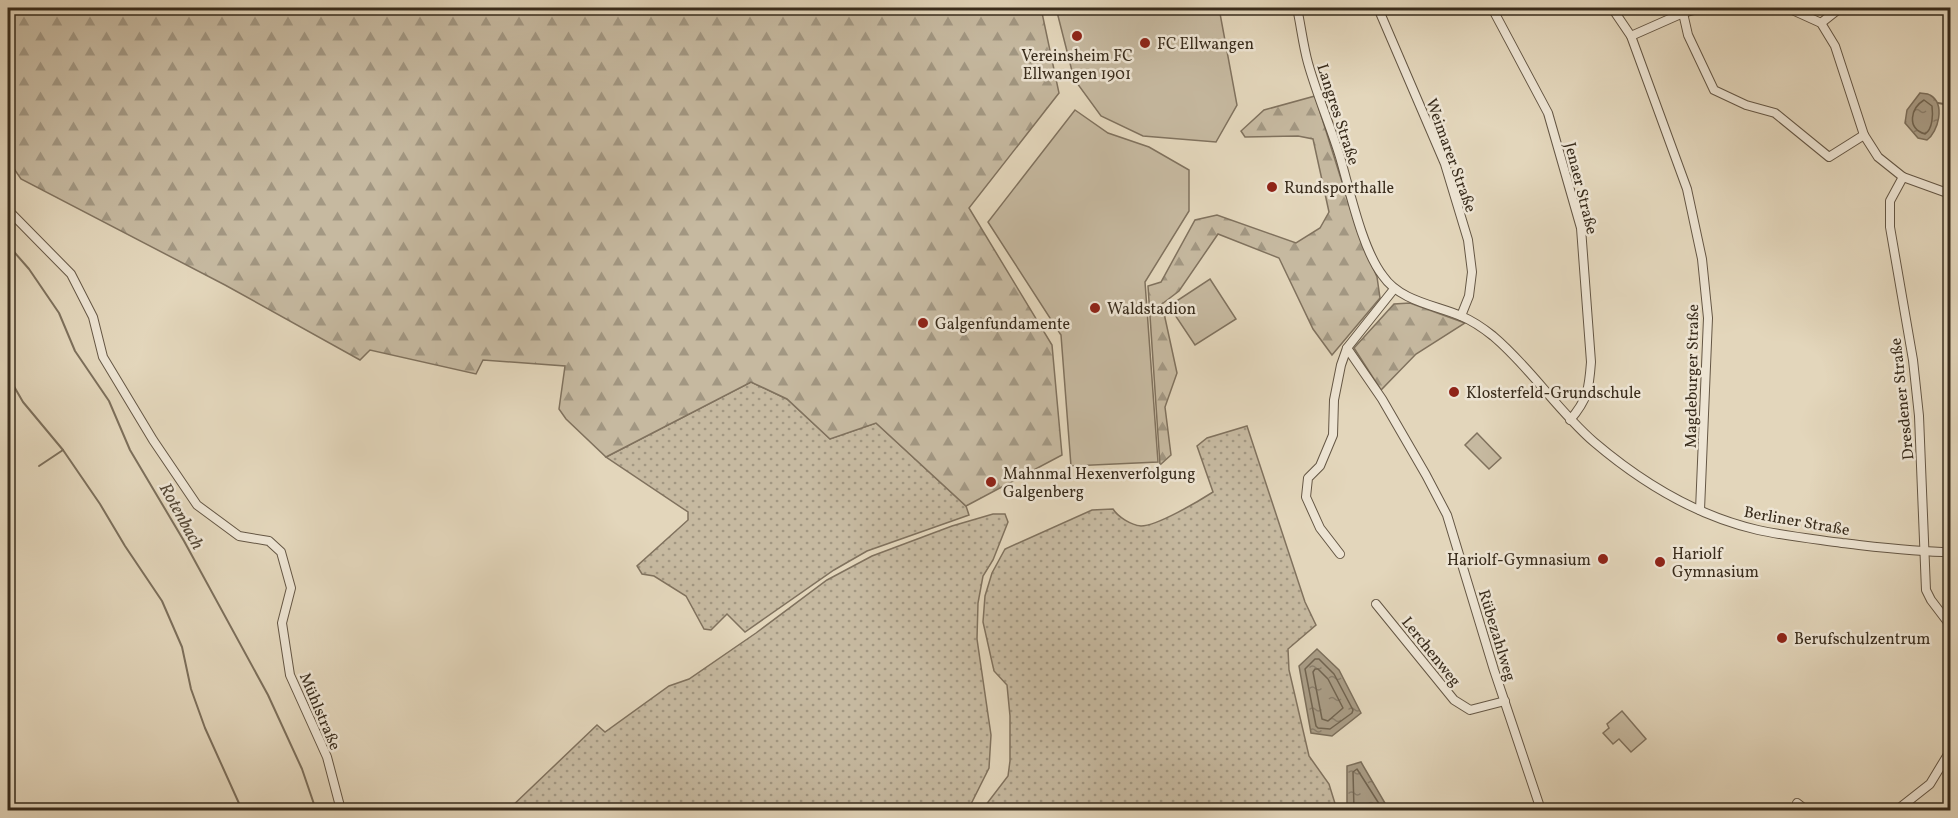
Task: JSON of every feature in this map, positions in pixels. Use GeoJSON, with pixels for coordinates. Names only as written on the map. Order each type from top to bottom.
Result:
{"type":"FeatureCollection","features":[{"type":"Feature","properties":{"kind":"street","name":"Langres Straße"},"geometry":{"type":"LineString","coordinates":[[1297,8],[1307,62],[1329,122],[1357,216],[1374,263],[1394,289]]}},
{"type":"Feature","properties":{"kind":"street","name":"Weimarer Straße"},"geometry":{"type":"LineString","coordinates":[[1378,8],[1444,164],[1468,240],[1472,272],[1469,296],[1461,316]]}},
{"type":"Feature","properties":{"kind":"street","name":"Jenaer Straße"},"geometry":{"type":"LineString","coordinates":[[1492,8],[1548,114],[1581,228],[1591,362],[1590,382],[1584,404],[1570,420]]}},
{"type":"Feature","properties":{"kind":"street","name":"Magdeburger Straße"},"geometry":{"type":"LineString","coordinates":[[1612,8],[1631,36],[1687,189],[1702,259],[1708,318],[1700,510]]}},
{"type":"Feature","properties":{"kind":"street"},"geometry":{"type":"LineString","coordinates":[[1631,36],[1683,13],[1701,8]]}},
{"type":"Feature","properties":{"kind":"street"},"geometry":{"type":"LineString","coordinates":[[1788,8],[1821,23],[1835,46],[1864,135],[1878,157],[1903,177],[1950,194]]}},
{"type":"Feature","properties":{"kind":"street"},"geometry":{"type":"LineString","coordinates":[[1821,23],[1840,8]]}},
{"type":"Feature","properties":{"kind":"street"},"geometry":{"type":"LineString","coordinates":[[1683,13],[1689,35],[1713,90],[1746,105],[1775,113],[1829,157],[1864,135]]}},
{"type":"Feature","properties":{"kind":"street","name":"Dresdener Straße"},"geometry":{"type":"LineString","coordinates":[[1903,177],[1890,201],[1890,227],[1919,416],[1926,590],[1950,626]]}},
{"type":"Feature","properties":{"kind":"street","name":"Mühlstraße"},"geometry":{"type":"LineString","coordinates":[[8,210],[71,274],[93,317],[103,357],[153,440],[197,505],[239,536],[269,541],[282,552],[291,588],[282,623],[290,675],[327,757],[341,810]]}},
{"type":"Feature","properties":{"kind":"street","name":"Berliner Straße"},"geometry":{"type":"LineString","coordinates":[[1394,289],[1461,316],[1485,330],[1516,357],[1570,420],[1629,470],[1664,493],[1700,510],[1764,531],[1870,546],[1950,552]]}},
{"type":"Feature","properties":{"kind":"street"},"geometry":{"type":"LineString","coordinates":[[1340,554],[1320,528],[1306,497],[1308,478],[1320,466],[1333,435],[1334,400],[1347,348],[1394,289]]}},
{"type":"Feature","properties":{"kind":"street","name":"Rübezahlweg"},"geometry":{"type":"LineString","coordinates":[[1347,348],[1382,399],[1447,515],[1541,810]]}},
{"type":"Feature","properties":{"kind":"street","name":"Lerchenweg"},"geometry":{"type":"LineString","coordinates":[[1376,604],[1454,700],[1470,710],[1505,701]]}},
{"type":"Feature","properties":{"kind":"street"},"geometry":{"type":"LineString","coordinates":[[1897,810],[1930,784],[1950,751]]}},
{"type":"Feature","properties":{"kind":"street"},"geometry":{"type":"LineString","coordinates":[[1797,803],[1806,810]]}},
{"type":"Feature","properties":{"kind":"green space"},"geometry":{"type":"Polygon","coordinates":[[[8,8],[1041,8],[1059,93],[969,208],[1052,345],[1062,455],[966,506],[876,423],[830,439],[787,399],[751,382],[606,457],[566,419],[559,409],[565,366],[483,360],[476,374],[370,350],[360,360],[225,285],[21,179],[8,160],[8,8]]]}},
{"type":"Feature","properties":{"kind":"green space","name":"FC Ellwangen"},"geometry":{"type":"Polygon","coordinates":[[[1056,8],[1219,8],[1237,105],[1216,142],[1143,136],[1101,116],[1074,79],[1056,8]]]}},
{"type":"Feature","properties":{"kind":"green space"},"geometry":{"type":"Polygon","coordinates":[[[1315,96],[1358,233],[1377,277],[1380,298],[1332,355],[1313,329],[1279,258],[1218,234],[1179,291],[1162,304],[1177,373],[1165,407],[1171,455],[1160,465],[1148,286],[1161,282],[1195,220],[1217,215],[1296,243],[1320,228],[1329,212],[1313,139],[1298,136],[1245,137],[1241,131],[1264,110],[1315,96]]]}},
{"type":"Feature","properties":{"kind":"green space","name":"Waldstadion"},"geometry":{"type":"Polygon","coordinates":[[[1075,110],[1108,133],[1149,147],[1189,170],[1189,211],[1145,282],[1158,462],[1071,466],[1061,335],[988,222],[1075,110]]]}},
{"type":"Feature","properties":{"kind":"green space"},"geometry":{"type":"Polygon","coordinates":[[[1210,279],[1236,319],[1195,345],[1169,306],[1210,279]]]}},
{"type":"Feature","properties":{"kind":"green space"},"geometry":{"type":"Polygon","coordinates":[[[1410,303],[1465,323],[1416,354],[1381,390],[1354,348],[1394,304],[1410,303]]]}},
{"type":"Feature","properties":{"kind":"green space"},"geometry":{"type":"Polygon","coordinates":[[[751,382],[787,399],[830,439],[876,423],[966,506],[969,515],[867,551],[834,570],[745,632],[727,614],[711,630],[704,629],[686,596],[654,576],[642,574],[637,566],[688,520],[688,512],[606,457],[751,382]]]}},
{"type":"Feature","properties":{"kind":"green space"},"geometry":{"type":"Polygon","coordinates":[[[1247,426],[1305,602],[1316,625],[1288,649],[1289,670],[1309,756],[1329,784],[1337,810],[982,810],[1008,776],[1010,761],[1007,685],[994,671],[983,622],[985,596],[992,573],[1005,549],[1092,510],[1113,509],[1125,520],[1141,526],[1157,522],[1178,512],[1213,492],[1197,446],[1207,438],[1247,426]]]}},
{"type":"Feature","properties":{"kind":"green space"},"geometry":{"type":"Polygon","coordinates":[[[1477,433],[1501,458],[1489,469],[1465,445],[1477,433]]]}},
{"type":"Feature","properties":{"kind":"green space"},"geometry":{"type":"Polygon","coordinates":[[[993,514],[1005,514],[1008,522],[993,560],[983,576],[978,603],[977,639],[991,735],[989,768],[968,810],[508,810],[597,725],[605,732],[669,686],[689,679],[827,580],[872,556],[952,526],[993,514]]]}},
{"type":"Feature","properties":{"kind":"green space"},"geometry":{"type":"Polygon","coordinates":[[[1622,711],[1646,739],[1631,752],[1619,739],[1613,744],[1603,733],[1609,728],[1607,724],[1622,711]]]}},
{"type":"Feature","properties":{"kind":"water"},"geometry":{"type":"Polygon","coordinates":[[[1920,93],[1929,94],[1935,99],[1939,111],[1937,125],[1927,140],[1918,138],[1905,123],[1907,110],[1920,93]]]}},
{"type":"Feature","properties":{"kind":"water"},"geometry":{"type":"Polygon","coordinates":[[[1317,649],[1339,670],[1361,713],[1332,736],[1311,733],[1299,666],[1317,649]]]}},
{"type":"Feature","properties":{"kind":"water"},"geometry":{"type":"Polygon","coordinates":[[[1361,762],[1389,810],[1349,810],[1347,806],[1347,766],[1361,762]]]}},
{"type":"Feature","properties":{"kind":"waterway"},"geometry":{"type":"LineString","coordinates":[[1938,103],[1950,105]]}},
{"type":"Feature","properties":{"kind":"waterway","name":"Rotenbach"},"geometry":{"type":"LineString","coordinates":[[8,245],[29,269],[59,313],[75,351],[109,401],[130,450],[184,541],[268,695],[302,769],[316,810]]}},
{"type":"Feature","properties":{"kind":"waterway"},"geometry":{"type":"LineString","coordinates":[[8,376],[23,402],[63,450],[100,504],[162,601],[182,647],[191,689],[205,728],[242,810]]}},
{"type":"Feature","properties":{"kind":"waterway"},"geometry":{"type":"LineString","coordinates":[[39,466],[63,450]]}},
{"type":"Feature","properties":{"kind":"place","name":"Vereinsheim FC Ellwangen 1901"},"geometry":{"type":"Point","coordinates":[1077,36]}},
{"type":"Feature","properties":{"kind":"place","name":"FC Ellwangen"},"geometry":{"type":"Point","coordinates":[1145,43]}},
{"type":"Feature","properties":{"kind":"place","name":"Rundsporthalle"},"geometry":{"type":"Point","coordinates":[1272,187]}},
{"type":"Feature","properties":{"kind":"place","name":"Waldstadion"},"geometry":{"type":"Point","coordinates":[1095,308]}},
{"type":"Feature","properties":{"kind":"place","name":"Galgenfundamente"},"geometry":{"type":"Point","coordinates":[923,323]}},
{"type":"Feature","properties":{"kind":"place","name":"Klosterfeld-Grundschule"},"geometry":{"type":"Point","coordinates":[1454,392]}},
{"type":"Feature","properties":{"kind":"place","name":"Mahnmal Hexenverfolgung Galgenberg"},"geometry":{"type":"Point","coordinates":[991,482]}},
{"type":"Feature","properties":{"kind":"place","name":"Hariolf-Gymnasium"},"geometry":{"type":"Point","coordinates":[1603,559]}},
{"type":"Feature","properties":{"kind":"place","name":"Hariolf Gymnasium"},"geometry":{"type":"Point","coordinates":[1660,562]}},
{"type":"Feature","properties":{"kind":"place","name":"Berufschulzentrum"},"geometry":{"type":"Point","coordinates":[1782,638]}}]}
